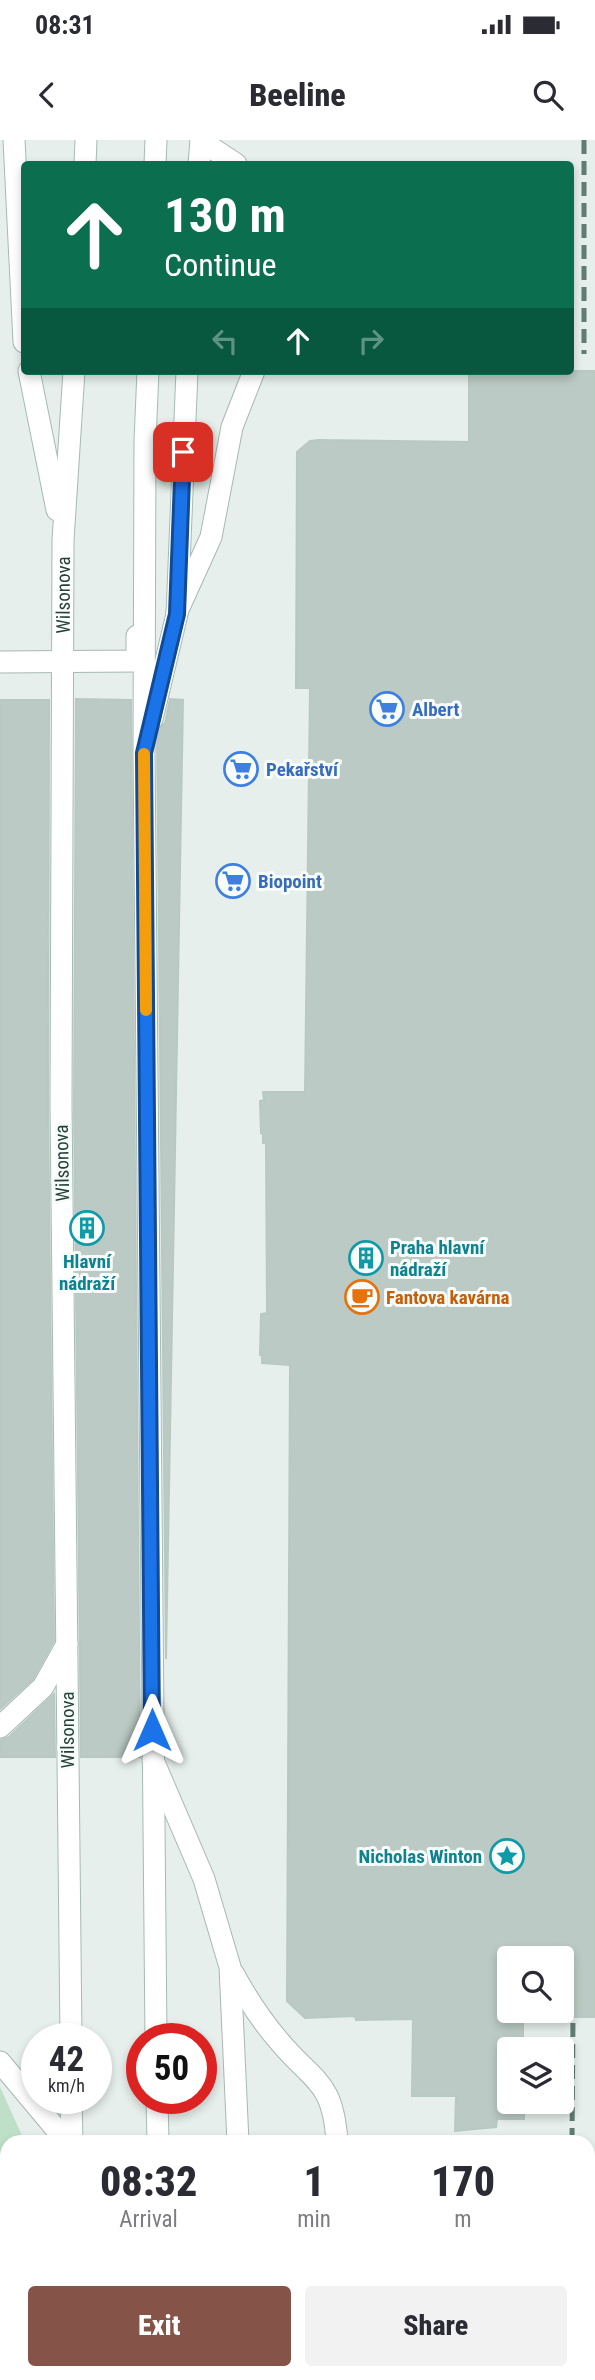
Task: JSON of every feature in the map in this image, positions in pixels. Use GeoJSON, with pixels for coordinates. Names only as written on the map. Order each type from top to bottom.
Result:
{"type":"FeatureCollection","features":[{"type":"Feature","properties":{"kind":"main road"},"geometry":{"type":"LineString","coordinates":[[14,140],[21,281]]}},
{"type":"Feature","properties":{"kind":"main road"},"geometry":{"type":"LineString","coordinates":[[85,161],[86,140]]}},
{"type":"Feature","properties":{"kind":"main road"},"geometry":{"type":"LineString","coordinates":[[155,161],[156,140]]}},
{"type":"Feature","properties":{"kind":"main road"},"geometry":{"type":"LineString","coordinates":[[199,161],[201,140],[232,161]]}},
{"type":"Feature","properties":{"kind":"main road"},"geometry":{"type":"LineString","coordinates":[[30,375],[63,540]]}},
{"type":"Feature","properties":{"kind":"main road","name":"Wilsonova"},"geometry":{"type":"LineString","coordinates":[[71,2023],[61,1104],[63,540],[74,375]]}},
{"type":"Feature","properties":{"kind":"main road"},"geometry":{"type":"LineString","coordinates":[[148,375],[145,441],[144,753],[156,2023]]}},
{"type":"Feature","properties":{"kind":"main road"},"geometry":{"type":"LineString","coordinates":[[177,614],[187,375]]}},
{"type":"Feature","properties":{"kind":"main road"},"geometry":{"type":"LineString","coordinates":[[144,753],[177,614],[211,537],[232,427],[252,375]]}},
{"type":"Feature","properties":{"kind":"main road"},"geometry":{"type":"LineString","coordinates":[[0,662],[137,661],[135,552]]}},
{"type":"Feature","properties":{"kind":"main road"},"geometry":{"type":"LineString","coordinates":[[0,1727],[43,1687],[67,1644]]}},
{"type":"Feature","properties":{"kind":"main road"},"geometry":{"type":"LineString","coordinates":[[152,1758],[204,1879],[230,1967],[248,2000],[280,2043],[324,2088],[334,2111],[336,2135]]}},
{"type":"Feature","properties":{"kind":"main road"},"geometry":{"type":"LineString","coordinates":[[230,1967],[238,2135]]}},
{"type":"Feature","properties":{"kind":"main road"},"geometry":{"type":"LineString","coordinates":[[0,2062],[64,2135]]}},
{"type":"Feature","properties":{"kind":"main road"},"geometry":{"type":"LineString","coordinates":[[70,2135],[71,2114]]}},
{"type":"Feature","properties":{"kind":"main road"},"geometry":{"type":"LineString","coordinates":[[157,2114],[158,2135]]}},
{"type":"Feature","properties":{"kind":"green space"},"geometry":{"type":"Polygon","coordinates":[[[0,2087],[22,2135],[0,2135],[0,2087]]]}},
{"type":"Feature","properties":{"kind":"building"},"geometry":{"type":"Polygon","coordinates":[[[574,371],[595,371],[595,2017],[574,2017],[574,1946],[497,1946],[497,2023],[523,2023],[523,2037],[497,2037],[497,2114],[524,2114],[524,2119],[497,2119],[496,2127],[455,2131],[456,2096],[412,2096],[413,2019],[356,2020],[355,2016],[305,2018],[287,2001],[290,1365],[262,1363],[260,1355],[261,1314],[267,1313],[266,1143],[263,1143],[261,1133],[260,1101],[264,1100],[263,1092],[305,1092],[310,688],[296,688],[297,452],[310,441],[469,442],[469,375],[574,375],[574,371]]]}},
{"type":"Feature","properties":{"kind":"building"},"geometry":{"type":"Polygon","coordinates":[[[76,699],[131,700],[140,1757],[81,1757],[74,1104],[76,699]]]}},
{"type":"Feature","properties":{"kind":"building"},"geometry":{"type":"Polygon","coordinates":[[[170,699],[183,700],[166,1659],[157,731],[165,723],[170,699]]]}},
{"type":"Feature","properties":{"kind":"building"},"geometry":{"type":"Polygon","coordinates":[[[0,700],[49,700],[48,1104],[54,1641],[33,1679],[0,1709],[0,700]]]}},
{"type":"Feature","properties":{"kind":"building"},"geometry":{"type":"Polygon","coordinates":[[[54,1694],[55,1757],[0,1757],[0,1740],[9,1737],[54,1694]]]}},
{"type":"Feature","properties":{"kind":"railway"},"geometry":{"type":"LineString","coordinates":[[584,140],[584,354]]}},
{"type":"Feature","properties":{"kind":"railway"},"geometry":{"type":"LineString","coordinates":[[572,2135],[573,2023]]}},
{"type":"Feature","properties":{"kind":"slow traffic"},"geometry":{"type":"LineString","coordinates":[[144,754],[146,1010]]}},
{"type":"Feature","properties":{"kind":"place","name":"Albert"},"geometry":{"type":"Point","coordinates":[387,709]}},
{"type":"Feature","properties":{"kind":"place","name":"Pekařství"},"geometry":{"type":"Point","coordinates":[241,769]}},
{"type":"Feature","properties":{"kind":"place","name":"Biopoint"},"geometry":{"type":"Point","coordinates":[233,881]}},
{"type":"Feature","properties":{"kind":"place","name":"Hlavní nádraží"},"geometry":{"type":"Point","coordinates":[87,1228]}},
{"type":"Feature","properties":{"kind":"place","name":"Praha hlavní nádraží"},"geometry":{"type":"Point","coordinates":[366,1258]}},
{"type":"Feature","properties":{"kind":"place","name":"Fantova kavárna"},"geometry":{"type":"Point","coordinates":[362,1297]}},
{"type":"Feature","properties":{"kind":"place","name":"Nicholas Winton"},"geometry":{"type":"Point","coordinates":[507,1856]}},
{"type":"Feature","properties":{"kind":"route"},"geometry":{"type":"LineString","coordinates":[[152,1730],[144,753],[177,614],[183,452]]}}]}
